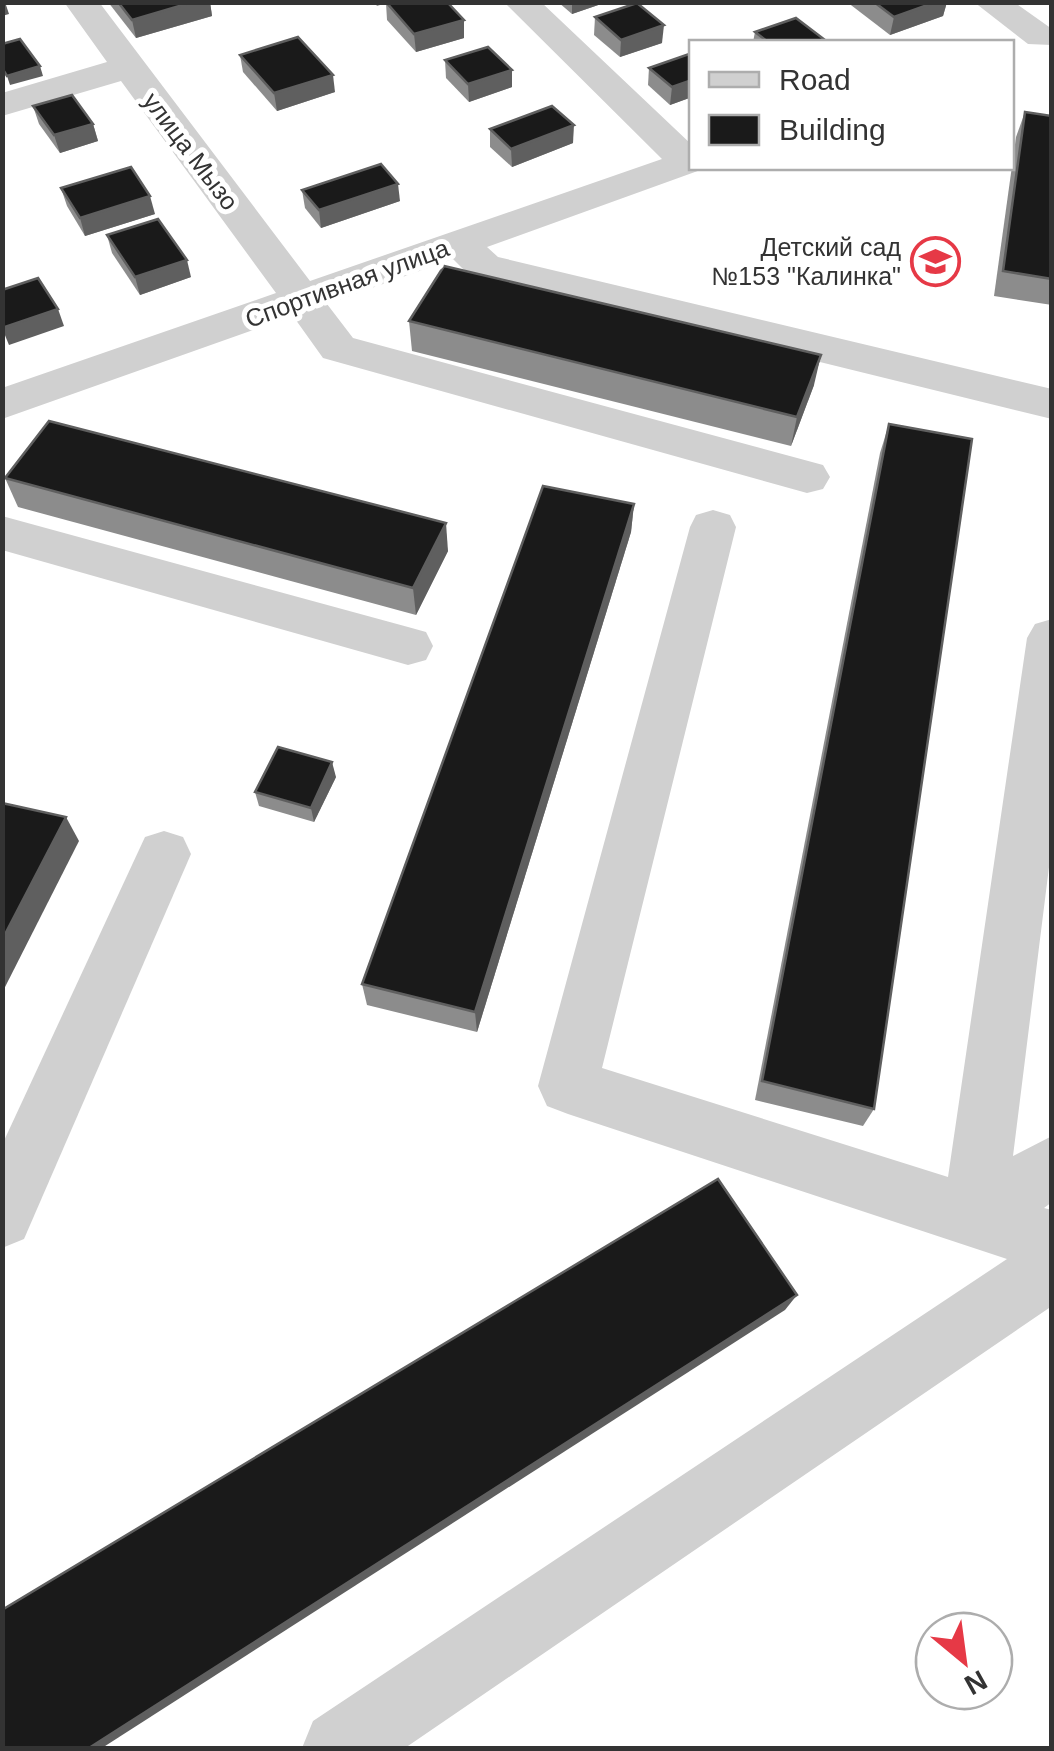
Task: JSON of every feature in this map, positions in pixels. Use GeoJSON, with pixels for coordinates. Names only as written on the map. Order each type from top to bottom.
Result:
{"type":"FeatureCollection","features":[{"type":"Feature","properties":{"kind":"street","name":"улица Мызо"},"geometry":{"type":"LineString","coordinates":[[81,2],[338,348],[807,476]]}},
{"type":"Feature","properties":{"kind":"street"},"geometry":{"type":"LineString","coordinates":[[521,2],[689,161]]}},
{"type":"Feature","properties":{"kind":"street"},"geometry":{"type":"LineString","coordinates":[[990,2],[1034,40]]}},
{"type":"Feature","properties":{"kind":"street"},"geometry":{"type":"LineString","coordinates":[[2,105],[129,67]]}},
{"type":"Feature","properties":{"kind":"street","name":"Спортивная улица"},"geometry":{"type":"LineString","coordinates":[[2,404],[689,161]]}},
{"type":"Feature","properties":{"kind":"street"},"geometry":{"type":"LineString","coordinates":[[460,242],[484,267],[1052,404]]}},
{"type":"Feature","properties":{"kind":"street"},"geometry":{"type":"LineString","coordinates":[[714,527],[568,1086],[1052,1242]]}},
{"type":"Feature","properties":{"kind":"street"},"geometry":{"type":"LineString","coordinates":[[2,533],[408,646]]}},
{"type":"Feature","properties":{"kind":"street"},"geometry":{"type":"LineString","coordinates":[[974,1217],[1052,638]]}},
{"type":"Feature","properties":{"kind":"street"},"geometry":{"type":"LineString","coordinates":[[2,1217],[164,854]]}},
{"type":"Feature","properties":{"kind":"street"},"geometry":{"type":"LineString","coordinates":[[974,1217],[1052,1166]]}},
{"type":"Feature","properties":{"kind":"street"},"geometry":{"type":"LineString","coordinates":[[340,1748],[1052,1267]]}},
{"type":"Feature","properties":{"kind":"building"},"geometry":{"type":"Polygon","coordinates":[[[118,2],[193,2],[132,20],[118,2]]]}},
{"type":"Feature","properties":{"kind":"building"},"geometry":{"type":"Polygon","coordinates":[[[386,2],[447,2],[464,20],[414,34],[386,2]]]}},
{"type":"Feature","properties":{"kind":"building"},"geometry":{"type":"Polygon","coordinates":[[[874,2],[936,2],[894,17],[874,2]]]}},
{"type":"Feature","properties":{"kind":"building"},"geometry":{"type":"Polygon","coordinates":[[[637,3],[664,25],[621,40],[595,17],[637,3]]]}},
{"type":"Feature","properties":{"kind":"building"},"geometry":{"type":"Polygon","coordinates":[[[796,18],[825,40],[765,40],[755,32],[796,18]]]}},
{"type":"Feature","properties":{"kind":"building"},"geometry":{"type":"Polygon","coordinates":[[[298,37],[333,75],[274,93],[240,55],[298,37]]]}},
{"type":"Feature","properties":{"kind":"building"},"geometry":{"type":"Polygon","coordinates":[[[20,39],[40,66],[7,76],[2,68],[2,44],[20,39]]]}},
{"type":"Feature","properties":{"kind":"building"},"geometry":{"type":"Polygon","coordinates":[[[488,47],[512,70],[468,84],[445,60],[488,47]]]}},
{"type":"Feature","properties":{"kind":"building"},"geometry":{"type":"Polygon","coordinates":[[[689,54],[689,81],[672,87],[649,68],[689,54]]]}},
{"type":"Feature","properties":{"kind":"building"},"geometry":{"type":"Polygon","coordinates":[[[72,95],[93,124],[54,135],[33,106],[72,95]]]}},
{"type":"Feature","properties":{"kind":"building"},"geometry":{"type":"Polygon","coordinates":[[[552,106],[574,125],[511,149],[490,129],[552,106]]]}},
{"type":"Feature","properties":{"kind":"building"},"geometry":{"type":"Polygon","coordinates":[[[1025,112],[1052,116],[1052,279],[1003,271],[1025,112]]]}},
{"type":"Feature","properties":{"kind":"building"},"geometry":{"type":"Polygon","coordinates":[[[381,164],[398,184],[319,210],[302,190],[381,164]]]}},
{"type":"Feature","properties":{"kind":"building"},"geometry":{"type":"Polygon","coordinates":[[[131,167],[150,196],[80,218],[61,188],[131,167]]]}},
{"type":"Feature","properties":{"kind":"building"},"geometry":{"type":"Polygon","coordinates":[[[158,219],[187,260],[135,277],[107,235],[158,219]]]}},
{"type":"Feature","properties":{"kind":"building"},"geometry":{"type":"Polygon","coordinates":[[[444,266],[821,355],[797,417],[409,321],[444,266]]]}},
{"type":"Feature","properties":{"kind":"building"},"geometry":{"type":"Polygon","coordinates":[[[38,278],[58,309],[2,328],[2,290],[38,278]]]}},
{"type":"Feature","properties":{"kind":"building"},"geometry":{"type":"Polygon","coordinates":[[[49,421],[446,523],[413,588],[5,478],[49,421]]]}},
{"type":"Feature","properties":{"kind":"building"},"geometry":{"type":"Polygon","coordinates":[[[889,424],[972,439],[874,1109],[762,1081],[889,424]]]}},
{"type":"Feature","properties":{"kind":"building"},"geometry":{"type":"Polygon","coordinates":[[[543,486],[634,504],[475,1012],[362,984],[543,486]]]}},
{"type":"Feature","properties":{"kind":"building"},"geometry":{"type":"Polygon","coordinates":[[[278,747],[332,762],[311,808],[255,792],[278,747]]]}},
{"type":"Feature","properties":{"kind":"building"},"geometry":{"type":"Polygon","coordinates":[[[2,803],[66,817],[2,940],[2,803]]]}},
{"type":"Feature","properties":{"kind":"building"},"geometry":{"type":"Polygon","coordinates":[[[718,1179],[797,1295],[89,1748],[2,1748],[2,1610],[718,1179]]]}},
{"type":"Feature","properties":{"kind":"place","name":"Детский сад №153 \"Калинка\""},"geometry":{"type":"Point","coordinates":[936,261]}}]}
